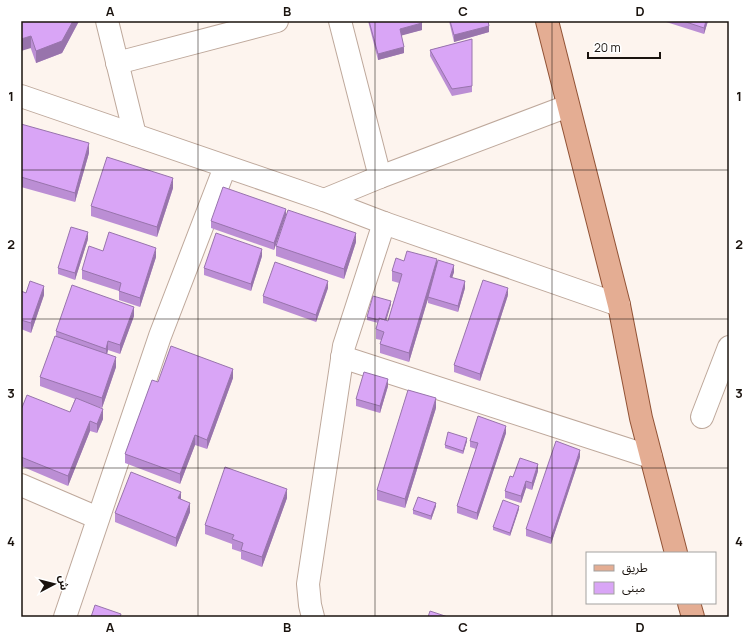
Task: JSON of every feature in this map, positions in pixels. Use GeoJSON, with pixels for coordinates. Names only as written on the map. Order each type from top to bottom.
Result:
{"type":"FeatureCollection","features":[{"type":"Feature","properties":{"kind":"main road"},"geometry":{"type":"LineString","coordinates":[[547,21],[619,305],[641,418],[676,552]]}},
{"type":"Feature","properties":{"kind":"main road"},"geometry":{"type":"LineString","coordinates":[[689,604],[693,617]]}},
{"type":"Feature","properties":{"kind":"street"},"geometry":{"type":"LineString","coordinates":[[107,21],[135,135]]}},
{"type":"Feature","properties":{"kind":"street"},"geometry":{"type":"LineString","coordinates":[[117,63],[277,21]]}},
{"type":"Feature","properties":{"kind":"street"},"geometry":{"type":"LineString","coordinates":[[340,21],[380,177]]}},
{"type":"Feature","properties":{"kind":"street"},"geometry":{"type":"LineString","coordinates":[[21,96],[324,200],[384,223],[619,305]]}},
{"type":"Feature","properties":{"kind":"street"},"geometry":{"type":"LineString","coordinates":[[324,200],[380,177],[568,106]]}},
{"type":"Feature","properties":{"kind":"street"},"geometry":{"type":"LineString","coordinates":[[65,617],[160,336],[225,167]]}},
{"type":"Feature","properties":{"kind":"street"},"geometry":{"type":"LineString","coordinates":[[313,617],[308,584],[342,357],[344,346],[384,223]]}},
{"type":"Feature","properties":{"kind":"street"},"geometry":{"type":"LineString","coordinates":[[702,417],[729,347]]}},
{"type":"Feature","properties":{"kind":"street"},"geometry":{"type":"LineString","coordinates":[[342,357],[651,457]]}},
{"type":"Feature","properties":{"kind":"street"},"geometry":{"type":"LineString","coordinates":[[21,485],[98,518]]}},
{"type":"Feature","properties":{"kind":"building"},"geometry":{"type":"Polygon","coordinates":[[[21,21],[73,21],[62,41],[36,51],[31,36],[21,39],[21,21]]]}},
{"type":"Feature","properties":{"kind":"building"},"geometry":{"type":"Polygon","coordinates":[[[369,21],[421,21],[422,23],[400,29],[404,47],[378,54],[369,21]]]}},
{"type":"Feature","properties":{"kind":"building"},"geometry":{"type":"Polygon","coordinates":[[[450,21],[488,21],[489,26],[454,35],[450,21]]]}},
{"type":"Feature","properties":{"kind":"building"},"geometry":{"type":"Polygon","coordinates":[[[683,21],[706,21],[704,28],[683,21]]]}},
{"type":"Feature","properties":{"kind":"building"},"geometry":{"type":"Polygon","coordinates":[[[472,39],[472,86],[452,89],[430,50],[472,39]]]}},
{"type":"Feature","properties":{"kind":"building"},"geometry":{"type":"Polygon","coordinates":[[[21,124],[89,143],[75,193],[21,177],[21,124]]]}},
{"type":"Feature","properties":{"kind":"building"},"geometry":{"type":"Polygon","coordinates":[[[107,157],[173,178],[157,227],[91,206],[107,157]]]}},
{"type":"Feature","properties":{"kind":"building"},"geometry":{"type":"Polygon","coordinates":[[[223,187],[286,209],[274,243],[211,221],[223,187]]]}},
{"type":"Feature","properties":{"kind":"building"},"geometry":{"type":"Polygon","coordinates":[[[288,210],[356,233],[344,269],[276,246],[288,210]]]}},
{"type":"Feature","properties":{"kind":"building"},"geometry":{"type":"Polygon","coordinates":[[[71,227],[88,232],[75,273],[58,268],[71,227]]]}},
{"type":"Feature","properties":{"kind":"building"},"geometry":{"type":"Polygon","coordinates":[[[109,232],[156,248],[140,298],[119,291],[121,283],[82,270],[89,246],[103,251],[109,232]]]}},
{"type":"Feature","properties":{"kind":"building"},"geometry":{"type":"Polygon","coordinates":[[[216,233],[262,249],[251,284],[204,268],[216,233]]]}},
{"type":"Feature","properties":{"kind":"building"},"geometry":{"type":"Polygon","coordinates":[[[407,251],[437,259],[409,353],[380,344],[384,332],[376,329],[379,318],[388,321],[402,274],[392,271],[396,258],[404,261],[407,251]]]}},
{"type":"Feature","properties":{"kind":"building"},"geometry":{"type":"Polygon","coordinates":[[[438,260],[454,265],[450,277],[465,281],[458,306],[428,297],[438,260]]]}},
{"type":"Feature","properties":{"kind":"building"},"geometry":{"type":"Polygon","coordinates":[[[275,262],[328,281],[316,315],[263,296],[275,262]]]}},
{"type":"Feature","properties":{"kind":"building"},"geometry":{"type":"Polygon","coordinates":[[[483,280],[508,288],[480,374],[454,365],[483,280]]]}},
{"type":"Feature","properties":{"kind":"building"},"geometry":{"type":"Polygon","coordinates":[[[30,281],[44,286],[31,323],[21,320],[21,291],[26,293],[30,281]]]}},
{"type":"Feature","properties":{"kind":"building"},"geometry":{"type":"Polygon","coordinates":[[[72,285],[134,307],[120,345],[108,341],[106,349],[56,331],[72,285]]]}},
{"type":"Feature","properties":{"kind":"building"},"geometry":{"type":"Polygon","coordinates":[[[373,296],[391,301],[385,320],[367,317],[373,296]]]}},
{"type":"Feature","properties":{"kind":"building"},"geometry":{"type":"Polygon","coordinates":[[[55,336],[116,357],[102,398],[40,377],[55,336]]]}},
{"type":"Feature","properties":{"kind":"building"},"geometry":{"type":"Polygon","coordinates":[[[171,346],[233,369],[207,440],[195,435],[180,474],[125,454],[152,380],[158,382],[171,346]]]}},
{"type":"Feature","properties":{"kind":"building"},"geometry":{"type":"Polygon","coordinates":[[[364,372],[388,379],[380,406],[356,399],[364,372]]]}},
{"type":"Feature","properties":{"kind":"building"},"geometry":{"type":"Polygon","coordinates":[[[408,390],[436,398],[405,499],[377,490],[408,390]]]}},
{"type":"Feature","properties":{"kind":"building"},"geometry":{"type":"Polygon","coordinates":[[[27,395],[70,412],[76,398],[103,409],[97,424],[90,421],[68,476],[21,457],[21,410],[27,395]]]}},
{"type":"Feature","properties":{"kind":"building"},"geometry":{"type":"Polygon","coordinates":[[[478,416],[506,426],[477,513],[457,506],[478,443],[470,441],[478,416]]]}},
{"type":"Feature","properties":{"kind":"building"},"geometry":{"type":"Polygon","coordinates":[[[448,432],[467,438],[463,451],[445,445],[448,432]]]}},
{"type":"Feature","properties":{"kind":"building"},"geometry":{"type":"Polygon","coordinates":[[[556,441],[580,450],[551,538],[526,529],[556,441]]]}},
{"type":"Feature","properties":{"kind":"building"},"geometry":{"type":"Polygon","coordinates":[[[520,458],[538,464],[532,483],[526,481],[521,496],[505,491],[510,476],[513,477],[520,458]]]}},
{"type":"Feature","properties":{"kind":"building"},"geometry":{"type":"Polygon","coordinates":[[[225,467],[287,489],[262,557],[241,550],[243,543],[232,539],[234,535],[205,525],[225,467]]]}},
{"type":"Feature","properties":{"kind":"building"},"geometry":{"type":"Polygon","coordinates":[[[131,472],[181,492],[178,498],[190,503],[176,538],[115,513],[131,472]]]}},
{"type":"Feature","properties":{"kind":"building"},"geometry":{"type":"Polygon","coordinates":[[[418,497],[436,503],[431,516],[413,510],[418,497]]]}},
{"type":"Feature","properties":{"kind":"building"},"geometry":{"type":"Polygon","coordinates":[[[503,500],[519,506],[510,533],[493,527],[503,500]]]}},
{"type":"Feature","properties":{"kind":"building"},"geometry":{"type":"Polygon","coordinates":[[[95,605],[121,614],[120,617],[91,617],[95,605]]]}},
{"type":"Feature","properties":{"kind":"building"},"geometry":{"type":"Polygon","coordinates":[[[430,611],[448,617],[428,617],[430,611]]]}}]}
